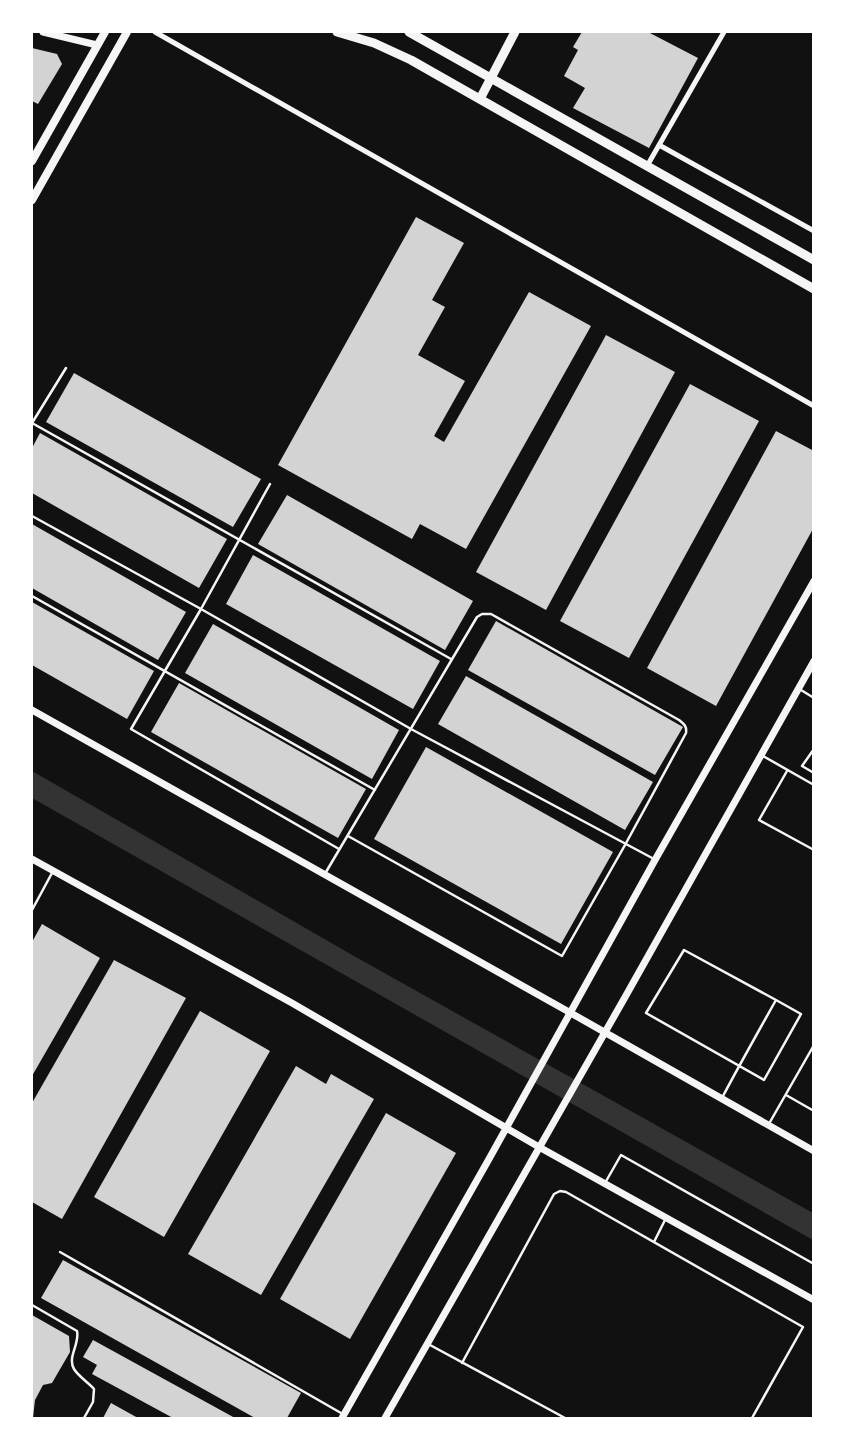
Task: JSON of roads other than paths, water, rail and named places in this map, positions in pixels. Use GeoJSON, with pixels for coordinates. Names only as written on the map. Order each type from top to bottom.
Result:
{"type":"FeatureCollection","features":[{"type":"Feature","properties":{"kind":"main road"},"geometry":{"type":"LineString","coordinates":[[32,161],[105,32]]}},
{"type":"Feature","properties":{"kind":"main road"},"geometry":{"type":"LineString","coordinates":[[32,200],[127,32]]}},
{"type":"Feature","properties":{"kind":"main road"},"geometry":{"type":"LineString","coordinates":[[337,32],[368,36],[814,289]]}},
{"type":"Feature","properties":{"kind":"main road"},"geometry":{"type":"LineString","coordinates":[[409,32],[814,260]]}},
{"type":"Feature","properties":{"kind":"main road"},"geometry":{"type":"LineString","coordinates":[[480,99],[515,32]]}},
{"type":"Feature","properties":{"kind":"street"},"geometry":{"type":"LineString","coordinates":[[43,32],[97,45]]}},
{"type":"Feature","properties":{"kind":"street"},"geometry":{"type":"LineString","coordinates":[[155,32],[814,406]]}},
{"type":"Feature","properties":{"kind":"street"},"geometry":{"type":"LineString","coordinates":[[647,166],[724,32]]}},
{"type":"Feature","properties":{"kind":"street"},"geometry":{"type":"LineString","coordinates":[[659,145],[814,230]]}},
{"type":"Feature","properties":{"kind":"street"},"geometry":{"type":"LineString","coordinates":[[343,1417],[814,581]]}},
{"type":"Feature","properties":{"kind":"street"},"geometry":{"type":"LineString","coordinates":[[385,1419],[814,661]]}},
{"type":"Feature","properties":{"kind":"street"},"geometry":{"type":"LineString","coordinates":[[32,710],[814,1151]]}},
{"type":"Feature","properties":{"kind":"street"},"geometry":{"type":"LineString","coordinates":[[32,859],[292,1003],[539,1147],[814,1300]]}},
{"type":"Feature","properties":{"kind":"lane"},"geometry":{"type":"LineString","coordinates":[[66,368],[32,423],[452,660]]}},
{"type":"Feature","properties":{"kind":"lane"},"geometry":{"type":"LineString","coordinates":[[271,484],[131,729],[340,849]]}},
{"type":"Feature","properties":{"kind":"lane"},"geometry":{"type":"LineString","coordinates":[[32,516],[411,729],[655,860]]}},
{"type":"Feature","properties":{"kind":"lane"},"geometry":{"type":"LineString","coordinates":[[32,596],[375,790]]}},
{"type":"Feature","properties":{"kind":"lane"},"geometry":{"type":"LineString","coordinates":[[325,875],[477,617],[482,614],[491,614],[685,725],[686,733],[562,956],[348,836]]}},
{"type":"Feature","properties":{"kind":"lane"},"geometry":{"type":"LineString","coordinates":[[798,688],[814,698]]}},
{"type":"Feature","properties":{"kind":"lane"},"geometry":{"type":"LineString","coordinates":[[814,749],[802,766],[814,773]]}},
{"type":"Feature","properties":{"kind":"lane"},"geometry":{"type":"LineString","coordinates":[[760,755],[814,785]]}},
{"type":"Feature","properties":{"kind":"lane"},"geometry":{"type":"LineString","coordinates":[[787,771],[759,820],[814,850]]}},
{"type":"Feature","properties":{"kind":"lane"},"geometry":{"type":"LineString","coordinates":[[32,910],[54,871]]}},
{"type":"Feature","properties":{"kind":"lane"},"geometry":{"type":"LineString","coordinates":[[684,950],[776,1000],[801,1014],[764,1080],[646,1013],[684,950]]}},
{"type":"Feature","properties":{"kind":"lane"},"geometry":{"type":"LineString","coordinates":[[721,1099],[776,1000]]}},
{"type":"Feature","properties":{"kind":"lane"},"geometry":{"type":"LineString","coordinates":[[769,1125],[814,1045]]}},
{"type":"Feature","properties":{"kind":"lane"},"geometry":{"type":"LineString","coordinates":[[786,1095],[814,1111]]}},
{"type":"Feature","properties":{"kind":"lane"},"geometry":{"type":"LineString","coordinates":[[605,1183],[621,1155],[814,1264]]}},
{"type":"Feature","properties":{"kind":"lane"},"geometry":{"type":"LineString","coordinates":[[462,1363],[554,1194],[566,1192],[803,1327],[752,1419]]}},
{"type":"Feature","properties":{"kind":"lane"},"geometry":{"type":"LineString","coordinates":[[654,1242],[667,1217]]}},
{"type":"Feature","properties":{"kind":"lane"},"geometry":{"type":"LineString","coordinates":[[60,1252],[343,1417]]}},
{"type":"Feature","properties":{"kind":"lane"},"geometry":{"type":"LineString","coordinates":[[32,1305],[77,1331],[79,1339],[71,1360],[73,1368],[94,1389],[93,1402],[84,1419]]}},
{"type":"Feature","properties":{"kind":"lane"},"geometry":{"type":"LineString","coordinates":[[427,1343],[565,1419]]}}]}
